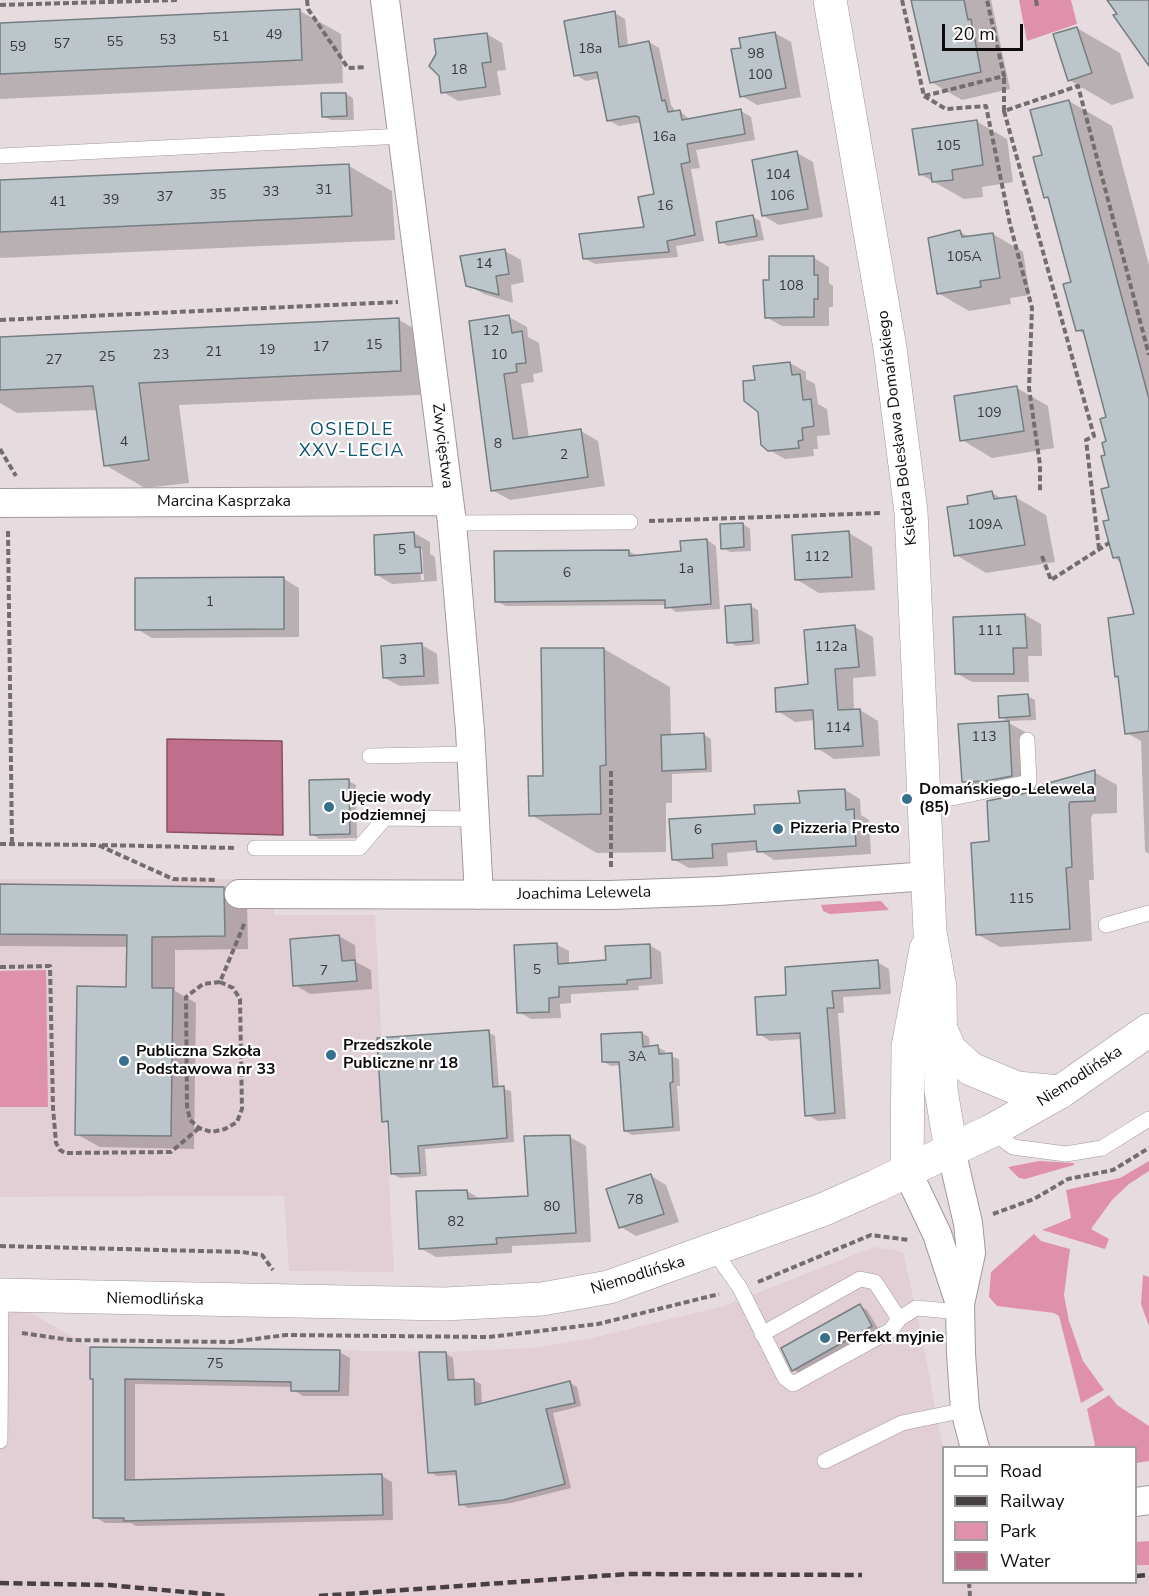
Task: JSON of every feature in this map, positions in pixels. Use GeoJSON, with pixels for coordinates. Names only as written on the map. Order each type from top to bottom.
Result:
{"type":"FeatureCollection","features":[{"type":"Feature","properties":{"kind":"street","name":"Zwycięstwa"},"geometry":{"type":"LineString","coordinates":[[386,0],[450,512],[471,754],[479,895]]}},
{"type":"Feature","properties":{"kind":"street","name":"Księdza Bolesława Domańskiego"},"geometry":{"type":"LineString","coordinates":[[830,0],[885,313],[911,512],[930,932],[940,988],[941,1090],[951,1150]]}},
{"type":"Feature","properties":{"kind":"street","name":"Marcina Kasprzaka"},"geometry":{"type":"LineString","coordinates":[[4,503],[450,512]]}},
{"type":"Feature","properties":{"kind":"street","name":"Joachima Lelewela"},"geometry":{"type":"LineString","coordinates":[[244,903],[479,895],[611,895],[718,891],[929,876]]}},
{"type":"Feature","properties":{"kind":"street","name":"Księdza Bolesława Domańskiego"},"geometry":{"type":"LineString","coordinates":[[907,1171],[908,1047],[930,932]]}},
{"type":"Feature","properties":{"kind":"street","name":"Niemodlińska"},"geometry":{"type":"LineString","coordinates":[[0,1295],[246,1302],[499,1302],[542,1299],[609,1287],[714,1251],[822,1210],[992,1131],[1060,1092],[1149,1030]]}},
{"type":"Feature","properties":{"kind":"street","name":"Księdza Bolesława Domańskiego"},"geometry":{"type":"LineString","coordinates":[[942,1032],[950,1050],[971,1069],[1017,1088],[1060,1092]]}},
{"type":"Feature","properties":{"kind":"street"},"geometry":{"type":"LineString","coordinates":[[951,1150],[968,1224],[971,1253],[960,1308],[965,1410],[974,1446]]}},
{"type":"Feature","properties":{"kind":"street"},"geometry":{"type":"LineString","coordinates":[[907,1171],[937,1234],[960,1308]]}},
{"type":"Feature","properties":{"kind":"lane"},"geometry":{"type":"LineString","coordinates":[[0,156],[403,136]]}},
{"type":"Feature","properties":{"kind":"lane","name":"Marcina Kasprzaka"},"geometry":{"type":"LineString","coordinates":[[450,512],[630,522]]}},
{"type":"Feature","properties":{"kind":"lane"},"geometry":{"type":"LineString","coordinates":[[925,800],[952,798],[1029,782],[1027,740]]}},
{"type":"Feature","properties":{"kind":"lane"},"geometry":{"type":"LineString","coordinates":[[370,756],[471,754]]}},
{"type":"Feature","properties":{"kind":"lane"},"geometry":{"type":"LineString","coordinates":[[255,848],[358,848],[385,818],[475,819]]}},
{"type":"Feature","properties":{"kind":"lane"},"geometry":{"type":"LineString","coordinates":[[1107,925],[1149,913]]}},
{"type":"Feature","properties":{"kind":"lane"},"geometry":{"type":"LineString","coordinates":[[992,1131],[1013,1147],[1066,1154],[1102,1148],[1149,1119]]}},
{"type":"Feature","properties":{"kind":"lane"},"geometry":{"type":"LineString","coordinates":[[714,1251],[740,1288],[785,1378],[794,1384],[891,1330],[899,1319],[916,1308],[960,1308]]}},
{"type":"Feature","properties":{"kind":"lane"},"geometry":{"type":"LineString","coordinates":[[762,1334],[860,1279],[875,1281],[899,1319]]}},
{"type":"Feature","properties":{"kind":"lane"},"geometry":{"type":"LineString","coordinates":[[0,1295],[0,1441]]}},
{"type":"Feature","properties":{"kind":"lane"},"geometry":{"type":"LineString","coordinates":[[825,1461],[902,1424],[965,1410]]}},
{"type":"Feature","properties":{"kind":"path"},"geometry":{"type":"LineString","coordinates":[[0,5],[179,0]]}},
{"type":"Feature","properties":{"kind":"path"},"geometry":{"type":"LineString","coordinates":[[307,0],[308,9],[348,68],[394,65]]}},
{"type":"Feature","properties":{"kind":"path"},"geometry":{"type":"LineString","coordinates":[[902,0],[924,96],[946,109],[986,106],[1010,224],[1032,308],[1029,388],[1040,465],[1040,492]]}},
{"type":"Feature","properties":{"kind":"path"},"geometry":{"type":"LineString","coordinates":[[987,0],[1004,76],[1004,111],[1094,436],[1086,440],[1099,549]]}},
{"type":"Feature","properties":{"kind":"path"},"geometry":{"type":"LineString","coordinates":[[1036,0],[1037,6]]}},
{"type":"Feature","properties":{"kind":"path"},"geometry":{"type":"LineString","coordinates":[[924,96],[1004,76]]}},
{"type":"Feature","properties":{"kind":"path"},"geometry":{"type":"LineString","coordinates":[[1004,111],[1078,86],[1149,355]]}},
{"type":"Feature","properties":{"kind":"path"},"geometry":{"type":"LineString","coordinates":[[0,320],[423,301]]}},
{"type":"Feature","properties":{"kind":"path"},"geometry":{"type":"LineString","coordinates":[[4,503],[12,844]]}},
{"type":"Feature","properties":{"kind":"path"},"geometry":{"type":"LineString","coordinates":[[630,522],[890,512]]}},
{"type":"Feature","properties":{"kind":"path"},"geometry":{"type":"LineString","coordinates":[[1042,556],[1051,580],[1109,543]]}},
{"type":"Feature","properties":{"kind":"path"},"geometry":{"type":"LineString","coordinates":[[611,770],[611,895]]}},
{"type":"Feature","properties":{"kind":"path"},"geometry":{"type":"LineString","coordinates":[[0,844],[255,848]]}},
{"type":"Feature","properties":{"kind":"path"},"geometry":{"type":"LineString","coordinates":[[98,845],[173,879],[232,880],[244,903],[220,982]]}},
{"type":"Feature","properties":{"kind":"path"},"geometry":{"type":"LineString","coordinates":[[0,967],[50,966],[53,1108],[56,1143],[60,1150],[65,1153],[171,1152],[199,1128]]}},
{"type":"Feature","properties":{"kind":"path"},"geometry":{"type":"LineString","coordinates":[[220,982],[233,988],[240,999],[242,1109],[237,1122],[225,1129],[212,1132],[199,1128],[190,1120],[187,1106],[186,997],[203,984],[220,982]]}},
{"type":"Feature","properties":{"kind":"path"},"geometry":{"type":"LineString","coordinates":[[986,1217],[1034,1198],[1068,1179],[1113,1170],[1149,1148]]}},
{"type":"Feature","properties":{"kind":"path"},"geometry":{"type":"LineString","coordinates":[[0,1246],[242,1252],[262,1255],[274,1271]]}},
{"type":"Feature","properties":{"kind":"shaded area"},"geometry":{"type":"Polygon","coordinates":[[[0,879],[273,879],[274,915],[375,915],[394,1272],[289,1271],[284,1196],[0,1197],[0,879]]]}},
{"type":"Feature","properties":{"kind":"shaded area"},"geometry":{"type":"Polygon","coordinates":[[[874,1247],[903,1252],[943,1446],[942,1584],[1137,1584],[1137,1554],[1149,1553],[1149,1596],[0,1596],[0,1295],[90,1347],[446,1352],[531,1348],[588,1339],[724,1306],[874,1247]]]}},
{"type":"Feature","properties":{"kind":"green space"},"geometry":{"type":"Polygon","coordinates":[[[1019,0],[1071,0],[1077,24],[1027,41],[1019,0]]]}},
{"type":"Feature","properties":{"kind":"green space"},"geometry":{"type":"Polygon","coordinates":[[[881,901],[889,910],[830,914],[823,911],[821,905],[881,901]]]}},
{"type":"Feature","properties":{"kind":"green space"},"geometry":{"type":"Polygon","coordinates":[[[46,970],[48,1107],[0,1107],[0,971],[46,970]]]}},
{"type":"Feature","properties":{"kind":"green space"},"geometry":{"type":"Polygon","coordinates":[[[1039,1161],[1074,1163],[1074,1165],[1025,1179],[1019,1178],[1008,1167],[1039,1161]]]}},
{"type":"Feature","properties":{"kind":"green space"},"geometry":{"type":"Polygon","coordinates":[[[1149,1161],[1149,1171],[1129,1184],[1112,1200],[1091,1229],[1109,1239],[1105,1249],[1042,1230],[1071,1218],[1066,1190],[1120,1178],[1149,1161]]]}},
{"type":"Feature","properties":{"kind":"green space"},"geometry":{"type":"Polygon","coordinates":[[[1034,1234],[1041,1241],[1070,1249],[1064,1295],[1069,1321],[1083,1361],[1104,1390],[1081,1403],[1059,1316],[1054,1313],[997,1306],[989,1297],[991,1272],[1034,1234]]]}},
{"type":"Feature","properties":{"kind":"green space"},"geometry":{"type":"Polygon","coordinates":[[[1143,1275],[1149,1277],[1149,1326],[1141,1304],[1143,1275]]]}},
{"type":"Feature","properties":{"kind":"green space"},"geometry":{"type":"Polygon","coordinates":[[[1109,1395],[1117,1405],[1149,1426],[1149,1461],[1137,1463],[1137,1446],[1094,1446],[1087,1409],[1109,1395]]]}},
{"type":"Feature","properties":{"kind":"green space"},"geometry":{"type":"Polygon","coordinates":[[[1149,1541],[1149,1565],[1137,1565],[1137,1542],[1149,1541]]]}},
{"type":"Feature","properties":{"kind":"water"},"geometry":{"type":"Polygon","coordinates":[[[167,739],[282,741],[283,835],[167,832],[167,739]]]}},
{"type":"Feature","properties":{"kind":"building"},"geometry":{"type":"Polygon","coordinates":[[[911,0],[964,0],[968,20],[971,19],[981,72],[930,83],[911,0]]]}},
{"type":"Feature","properties":{"kind":"building"},"geometry":{"type":"Polygon","coordinates":[[[1107,0],[1149,0],[1149,66],[1113,15],[1117,14],[1107,0]]]}},
{"type":"Feature","properties":{"kind":"building"},"geometry":{"type":"Polygon","coordinates":[[[300,9],[302,60],[0,74],[0,23],[300,9]]]}},
{"type":"Feature","properties":{"kind":"building"},"geometry":{"type":"Polygon","coordinates":[[[615,11],[619,47],[649,41],[662,101],[665,100],[668,112],[680,110],[682,120],[741,109],[745,134],[687,144],[690,162],[681,164],[695,235],[667,241],[669,252],[583,259],[579,234],[644,227],[638,197],[654,194],[639,117],[607,121],[597,72],[574,76],[564,21],[615,11]]]}},
{"type":"Feature","properties":{"kind":"building"},"geometry":{"type":"Polygon","coordinates":[[[1077,27],[1092,73],[1068,81],[1053,34],[1077,27]]]}},
{"type":"Feature","properties":{"kind":"building"},"geometry":{"type":"Polygon","coordinates":[[[775,32],[786,88],[740,97],[731,49],[741,48],[739,38],[775,32]]]}},
{"type":"Feature","properties":{"kind":"building"},"geometry":{"type":"Polygon","coordinates":[[[487,33],[491,62],[482,63],[486,87],[441,93],[439,76],[429,66],[436,54],[434,39],[487,33]]]}},
{"type":"Feature","properties":{"kind":"building"},"geometry":{"type":"Polygon","coordinates":[[[321,93],[346,93],[347,116],[322,117],[321,93]]]}},
{"type":"Feature","properties":{"kind":"building"},"geometry":{"type":"Polygon","coordinates":[[[1069,100],[1149,399],[1149,731],[1125,734],[1108,618],[1134,614],[1119,557],[1113,558],[1103,521],[1109,520],[1101,489],[1109,487],[1101,456],[1105,455],[1102,443],[1106,441],[1100,419],[1106,417],[1083,330],[1076,331],[1063,284],[1071,282],[1048,197],[1044,198],[1033,157],[1042,155],[1030,110],[1069,100]]]}},
{"type":"Feature","properties":{"kind":"building"},"geometry":{"type":"Polygon","coordinates":[[[977,120],[983,165],[952,170],[953,180],[932,182],[931,173],[919,175],[912,129],[977,120]]]}},
{"type":"Feature","properties":{"kind":"building"},"geometry":{"type":"Polygon","coordinates":[[[797,151],[808,209],[762,216],[752,160],[797,151]]]}},
{"type":"Feature","properties":{"kind":"building"},"geometry":{"type":"Polygon","coordinates":[[[349,164],[352,216],[0,232],[0,180],[349,164]]]}},
{"type":"Feature","properties":{"kind":"building"},"geometry":{"type":"Polygon","coordinates":[[[753,215],[757,236],[719,243],[716,222],[753,215]]]}},
{"type":"Feature","properties":{"kind":"building"},"geometry":{"type":"Polygon","coordinates":[[[960,230],[962,237],[993,233],[1000,278],[980,281],[981,287],[937,294],[928,238],[960,230]]]}},
{"type":"Feature","properties":{"kind":"building"},"geometry":{"type":"Polygon","coordinates":[[[505,249],[509,274],[496,276],[499,295],[466,286],[460,256],[505,249]]]}},
{"type":"Feature","properties":{"kind":"building"},"geometry":{"type":"Polygon","coordinates":[[[769,256],[814,256],[814,275],[818,275],[818,299],[814,299],[814,317],[765,318],[763,280],[769,280],[769,256]]]}},
{"type":"Feature","properties":{"kind":"building"},"geometry":{"type":"Polygon","coordinates":[[[509,315],[512,333],[522,331],[526,363],[516,364],[517,372],[504,374],[513,439],[581,429],[588,477],[491,491],[469,321],[509,315]]]}},
{"type":"Feature","properties":{"kind":"building"},"geometry":{"type":"Polygon","coordinates":[[[399,318],[401,371],[139,383],[149,460],[104,466],[93,386],[0,390],[0,337],[399,318]]]}},
{"type":"Feature","properties":{"kind":"building"},"geometry":{"type":"Polygon","coordinates":[[[790,362],[792,375],[800,374],[803,400],[811,399],[814,426],[802,428],[803,440],[798,441],[799,448],[768,451],[761,445],[758,412],[744,401],[743,381],[755,380],[753,366],[790,362]]]}},
{"type":"Feature","properties":{"kind":"building"},"geometry":{"type":"Polygon","coordinates":[[[1017,386],[1024,431],[960,441],[954,396],[1017,386]]]}},
{"type":"Feature","properties":{"kind":"building"},"geometry":{"type":"Polygon","coordinates":[[[992,491],[994,499],[1016,496],[1025,545],[954,556],[947,507],[968,504],[967,496],[992,491]]]}},
{"type":"Feature","properties":{"kind":"building"},"geometry":{"type":"Polygon","coordinates":[[[743,523],[744,547],[721,549],[720,524],[743,523]]]}},
{"type":"Feature","properties":{"kind":"building"},"geometry":{"type":"Polygon","coordinates":[[[849,531],[852,577],[795,580],[792,535],[849,531]]]}},
{"type":"Feature","properties":{"kind":"building"},"geometry":{"type":"Polygon","coordinates":[[[414,532],[415,547],[420,547],[422,573],[375,575],[374,535],[414,532]]]}},
{"type":"Feature","properties":{"kind":"building"},"geometry":{"type":"Polygon","coordinates":[[[707,539],[711,604],[665,608],[665,600],[495,602],[494,551],[629,550],[629,556],[681,551],[680,541],[707,539]]]}},
{"type":"Feature","properties":{"kind":"building"},"geometry":{"type":"Polygon","coordinates":[[[284,577],[284,629],[135,630],[135,578],[284,577]]]}},
{"type":"Feature","properties":{"kind":"building"},"geometry":{"type":"Polygon","coordinates":[[[751,604],[753,641],[727,643],[725,606],[751,604]]]}},
{"type":"Feature","properties":{"kind":"building"},"geometry":{"type":"Polygon","coordinates":[[[1025,614],[1027,648],[1013,648],[1014,674],[955,674],[953,617],[1025,614]]]}},
{"type":"Feature","properties":{"kind":"building"},"geometry":{"type":"Polygon","coordinates":[[[855,625],[859,667],[835,669],[838,710],[860,709],[863,746],[815,749],[813,710],[776,712],[775,688],[808,684],[804,630],[855,625]]]}},
{"type":"Feature","properties":{"kind":"building"},"geometry":{"type":"Polygon","coordinates":[[[422,643],[424,676],[383,678],[381,646],[422,643]]]}},
{"type":"Feature","properties":{"kind":"building"},"geometry":{"type":"Polygon","coordinates":[[[541,648],[604,648],[606,765],[600,766],[601,814],[529,816],[528,776],[543,776],[541,648]]]}},
{"type":"Feature","properties":{"kind":"building"},"geometry":{"type":"Polygon","coordinates":[[[1028,694],[1030,716],[999,718],[998,696],[1028,694]]]}},
{"type":"Feature","properties":{"kind":"building"},"geometry":{"type":"Polygon","coordinates":[[[1009,721],[1012,776],[986,781],[962,782],[958,724],[1009,721]]]}},
{"type":"Feature","properties":{"kind":"building"},"geometry":{"type":"Polygon","coordinates":[[[704,733],[706,769],[662,771],[661,735],[704,733]]]}},
{"type":"Feature","properties":{"kind":"building"},"geometry":{"type":"Polygon","coordinates":[[[1095,770],[1095,801],[1070,802],[1069,805],[1072,867],[1066,868],[1070,929],[976,935],[971,843],[989,841],[987,801],[1031,792],[1038,786],[1095,770]]]}},
{"type":"Feature","properties":{"kind":"building","name":"Ujęcie wody podziemnej"},"geometry":{"type":"Polygon","coordinates":[[[349,779],[350,834],[310,835],[309,780],[349,779]]]}},
{"type":"Feature","properties":{"kind":"building"},"geometry":{"type":"Polygon","coordinates":[[[845,789],[846,810],[854,809],[856,846],[757,852],[756,841],[712,844],[713,858],[672,860],[669,819],[755,814],[754,805],[800,803],[798,791],[845,789]]]}},
{"type":"Feature","properties":{"kind":"building","name":"Publiczna Szkoła Podstawowa nr 33"},"geometry":{"type":"Polygon","coordinates":[[[0,884],[224,887],[225,936],[152,937],[152,988],[173,988],[171,1136],[75,1135],[77,986],[126,987],[127,935],[0,934],[0,884]]]}},
{"type":"Feature","properties":{"kind":"building"},"geometry":{"type":"Polygon","coordinates":[[[339,935],[342,961],[355,960],[357,981],[293,986],[290,939],[339,935]]]}},
{"type":"Feature","properties":{"kind":"building"},"geometry":{"type":"Polygon","coordinates":[[[557,943],[558,964],[606,960],[605,946],[650,944],[651,978],[627,980],[627,984],[559,987],[559,997],[549,998],[549,1012],[517,1013],[514,945],[557,943]]]}},
{"type":"Feature","properties":{"kind":"building"},"geometry":{"type":"Polygon","coordinates":[[[878,960],[880,988],[832,991],[834,1008],[827,1008],[835,1113],[805,1116],[800,1033],[757,1035],[755,997],[786,995],[785,967],[878,960]]]}},
{"type":"Feature","properties":{"kind":"building"},"geometry":{"type":"Polygon","coordinates":[[[489,1030],[493,1087],[504,1086],[507,1138],[418,1146],[420,1173],[391,1174],[388,1121],[382,1122],[377,1038],[489,1030]]]}},
{"type":"Feature","properties":{"kind":"building"},"geometry":{"type":"Polygon","coordinates":[[[642,1032],[643,1047],[658,1045],[659,1054],[672,1053],[673,1082],[670,1083],[673,1127],[624,1131],[619,1062],[602,1062],[601,1034],[642,1032]]]}},
{"type":"Feature","properties":{"kind":"building"},"geometry":{"type":"Polygon","coordinates":[[[570,1135],[576,1233],[496,1238],[497,1244],[419,1249],[416,1191],[467,1190],[468,1199],[528,1196],[524,1136],[570,1135]]]}},
{"type":"Feature","properties":{"kind":"building"},"geometry":{"type":"Polygon","coordinates":[[[651,1174],[664,1214],[619,1228],[606,1189],[651,1174]]]}},
{"type":"Feature","properties":{"kind":"building","name":"Perfekt myjnie"},"geometry":{"type":"Polygon","coordinates":[[[860,1304],[872,1326],[792,1371],[781,1348],[860,1304]]]}},
{"type":"Feature","properties":{"kind":"building"},"geometry":{"type":"Polygon","coordinates":[[[90,1347],[340,1350],[339,1391],[291,1391],[291,1382],[125,1379],[125,1480],[382,1474],[383,1515],[124,1521],[124,1518],[93,1518],[93,1379],[90,1379],[90,1347]]]}},
{"type":"Feature","properties":{"kind":"building"},"geometry":{"type":"Polygon","coordinates":[[[419,1352],[446,1352],[448,1380],[474,1379],[475,1405],[570,1381],[575,1403],[546,1409],[565,1484],[503,1500],[459,1505],[456,1471],[428,1473],[419,1352]]]}},
{"type":"Feature","properties":{"kind":"railway"},"geometry":{"type":"LineString","coordinates":[[319,1596],[628,1574],[862,1575]]}},
{"type":"Feature","properties":{"kind":"railway"},"geometry":{"type":"LineString","coordinates":[[1137,1576],[1149,1575]]}},
{"type":"Feature","properties":{"kind":"railway"},"geometry":{"type":"LineString","coordinates":[[0,1583],[109,1585],[228,1596]]}},
{"type":"Feature","properties":{"kind":"place","name":"Domańskiego-Lelewela (85)"},"geometry":{"type":"Point","coordinates":[907,799]}},
{"type":"Feature","properties":{"kind":"place","name":"Ujęcie wody podziemnej"},"geometry":{"type":"Point","coordinates":[329,807]}},
{"type":"Feature","properties":{"kind":"place","name":"Pizzeria Presto"},"geometry":{"type":"Point","coordinates":[778,829]}},
{"type":"Feature","properties":{"kind":"place","name":"Przedszkole Publiczne nr 18"},"geometry":{"type":"Point","coordinates":[331,1055]}},
{"type":"Feature","properties":{"kind":"place","name":"Publiczna Szkoła Podstawowa nr 33"},"geometry":{"type":"Point","coordinates":[124,1061]}},
{"type":"Feature","properties":{"kind":"place","name":"Perfekt myjnie"},"geometry":{"type":"Point","coordinates":[825,1338]}},
{"type":"Feature","properties":{"kind":"district","name":"OSIEDLE XXV-LECIA"},"geometry":{"type":"Point","coordinates":[352,441]}}]}
